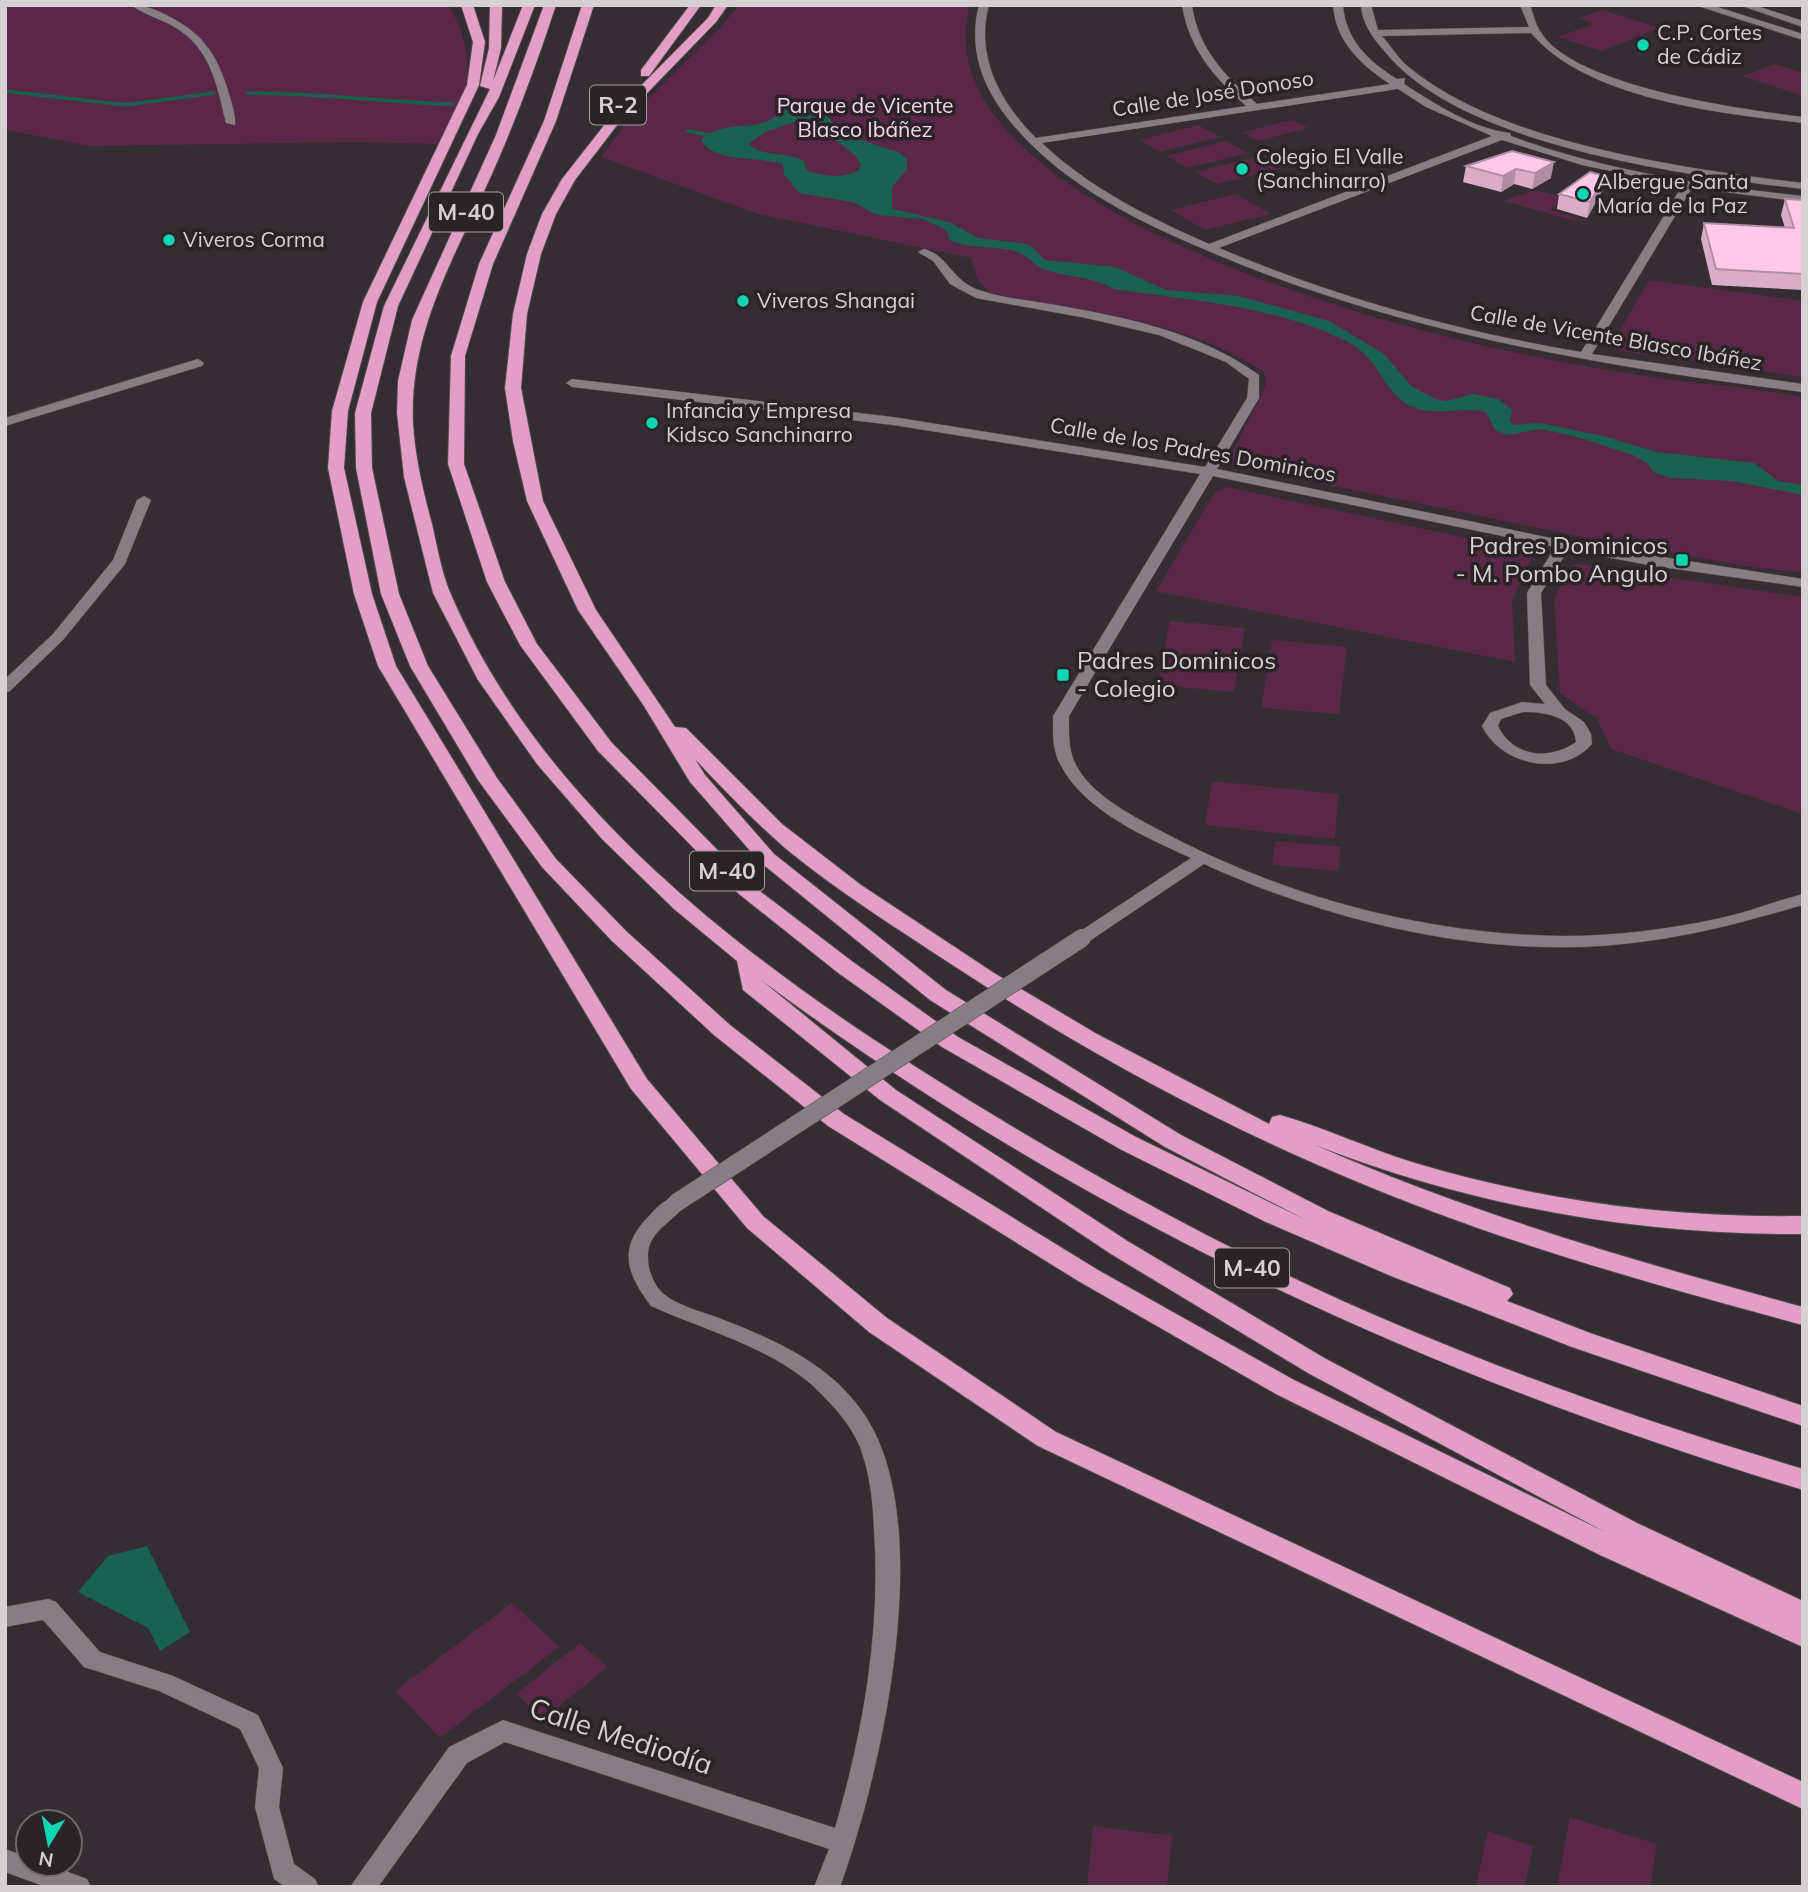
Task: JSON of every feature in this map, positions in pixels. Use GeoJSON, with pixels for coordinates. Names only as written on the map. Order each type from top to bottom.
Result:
{"type":"FeatureCollection","features":[{"type":"Feature","properties":{"kind":"highway"},"geometry":{"type":"LineString","coordinates":[[467,5],[479,42],[473,85],[370,302],[340,411],[336,468],[363,594],[387,667],[639,1084],[755,1222],[878,1325],[1046,1439],[1803,1796]]}},
{"type":"Feature","properties":{"kind":"highway"},"geometry":{"type":"LineString","coordinates":[[471,134],[495,48],[496,5]]}},
{"type":"Feature","properties":{"kind":"highway"},"geometry":{"type":"LineString","coordinates":[[529,5],[494,97],[471,134],[391,306],[363,413],[364,468],[390,594],[419,666],[488,780],[550,863],[619,936],[722,1030],[836,1120],[1089,1276],[1285,1387],[1609,1547],[1803,1634]]}},
{"type":"Feature","properties":{"kind":"highway","name":"M-40"},"geometry":{"type":"LineString","coordinates":[[588,5],[584,25],[550,121],[486,264],[471,308],[458,356],[456,464],[496,582],[529,645],[605,747],[746,890],[845,967],[950,1042],[1128,1143],[1274,1216],[1400,1270],[1581,1340],[1803,1416]]}},
{"type":"Feature","properties":{"kind":"highway"},"geometry":{"type":"LineString","coordinates":[[584,25],[596,16],[600,5]]}},
{"type":"Feature","properties":{"kind":"highway","name":"R-2"},"geometry":{"type":"LineString","coordinates":[[569,179],[580,151],[658,57],[696,5]]}},
{"type":"Feature","properties":{"kind":"highway"},"geometry":{"type":"LineString","coordinates":[[722,5],[712,20],[617,117],[569,179],[549,214],[534,254],[520,314],[513,388],[521,441],[535,501],[557,553],[587,610],[653,706],[697,778],[767,858],[938,995],[1173,1141],[1320,1217],[1546,1313],[1581,1340]]}},
{"type":"Feature","properties":{"kind":"highway","name":"M-40"},"geometry":{"type":"LineString","coordinates":[[548,10],[484,176],[420,313],[409,361],[404,410],[410,469],[440,588],[476,660],[541,757],[591,819],[747,962],[903,1072],[1082,1179],[1233,1259],[1392,1333],[1519,1383],[1706,1451],[1803,1480]]}},
{"type":"Feature","properties":{"kind":"highway"},"geometry":{"type":"LineString","coordinates":[[653,706],[777,830],[876,904],[1025,1004],[1126,1061],[1236,1119],[1357,1172],[1497,1224],[1647,1273],[1803,1316]]}},
{"type":"Feature","properties":{"kind":"highway"},"geometry":{"type":"LineString","coordinates":[[747,962],[751,985],[888,1095],[1120,1248],[1328,1372],[1628,1531],[1803,1614]]}},
{"type":"Feature","properties":{"kind":"highway"},"geometry":{"type":"LineString","coordinates":[[1126,1061],[1344,1149],[1494,1194],[1644,1220],[1769,1227],[1803,1225]]}},
{"type":"Feature","properties":{"kind":"street"},"geometry":{"type":"LineString","coordinates":[[136,5],[186,29],[214,57],[231,123]]}},
{"type":"Feature","properties":{"kind":"street","name":"Calle de Vicente Blasco Ibáñez"},"geometry":{"type":"LineString","coordinates":[[984,5],[977,24],[986,77],[1005,108],[1034,141],[1078,178],[1115,201],[1208,248],[1312,289],[1380,310],[1496,339],[1584,357],[1803,388]]}},
{"type":"Feature","properties":{"kind":"street"},"geometry":{"type":"LineString","coordinates":[[1187,5],[1189,26],[1200,51],[1226,83],[1255,108]]}},
{"type":"Feature","properties":{"kind":"street"},"geometry":{"type":"LineString","coordinates":[[1338,5],[1337,15],[1345,38],[1369,65],[1397,86],[1447,113],[1501,136],[1627,173],[1803,199]]}},
{"type":"Feature","properties":{"kind":"street"},"geometry":{"type":"LineString","coordinates":[[1366,5],[1366,14],[1401,81],[1397,86]]}},
{"type":"Feature","properties":{"kind":"street"},"geometry":{"type":"LineString","coordinates":[[1525,5],[1526,18],[1532,30],[1552,50],[1584,69],[1628,86],[1728,110],[1803,120]]}},
{"type":"Feature","properties":{"kind":"street"},"geometry":{"type":"LineString","coordinates":[[1700,5],[1803,37]]}},
{"type":"Feature","properties":{"kind":"street"},"geometry":{"type":"LineString","coordinates":[[1744,5],[1803,24]]}},
{"type":"Feature","properties":{"kind":"street"},"geometry":{"type":"LineString","coordinates":[[1775,15],[1803,13]]}},
{"type":"Feature","properties":{"kind":"street"},"geometry":{"type":"LineString","coordinates":[[1376,33],[1532,30]]}},
{"type":"Feature","properties":{"kind":"street"},"geometry":{"type":"LineString","coordinates":[[1383,49],[1408,71],[1442,93],[1485,115],[1563,142],[1665,167],[1803,186]]}},
{"type":"Feature","properties":{"kind":"street","name":"Calle de José Donoso"},"geometry":{"type":"LineString","coordinates":[[1034,141],[1397,86]]}},
{"type":"Feature","properties":{"kind":"street"},"geometry":{"type":"LineString","coordinates":[[1208,248],[1501,136],[1563,142]]}},
{"type":"Feature","properties":{"kind":"street"},"geometry":{"type":"LineString","coordinates":[[1584,357],[1689,184]]}},
{"type":"Feature","properties":{"kind":"street"},"geometry":{"type":"LineString","coordinates":[[924,252],[938,259],[942,271],[962,288],[980,295],[1192,340],[1238,362],[1255,378],[1253,398],[1061,716],[1062,750],[1074,773],[1112,811],[1202,859],[1264,886],[1320,905],[1385,922],[1510,939],[1628,939],[1696,931],[1755,916],[1803,899]]}},
{"type":"Feature","properties":{"kind":"street"},"geometry":{"type":"LineString","coordinates":[[5,422],[198,363]]}},
{"type":"Feature","properties":{"kind":"street","name":"Calle de los Padres Dominicos"},"geometry":{"type":"LineString","coordinates":[[572,383],[917,424],[1209,471],[1564,544],[1714,572],[1803,583]]}},
{"type":"Feature","properties":{"kind":"street"},"geometry":{"type":"LineString","coordinates":[[5,688],[58,637],[120,561],[144,500]]}},
{"type":"Feature","properties":{"kind":"street"},"geometry":{"type":"LineString","coordinates":[[1559,712],[1522,707],[1495,716],[1490,726],[1493,737],[1504,747],[1520,755],[1540,759],[1567,755],[1584,744],[1585,734],[1578,723],[1559,712],[1538,685],[1534,593],[1564,544]]}},
{"type":"Feature","properties":{"kind":"street"},"geometry":{"type":"LineString","coordinates":[[1522,707],[1538,685]]}},
{"type":"Feature","properties":{"kind":"street"},"geometry":{"type":"LineString","coordinates":[[827,1887],[859,1788],[877,1704],[887,1531],[883,1490],[873,1453],[857,1422],[835,1394],[814,1374],[778,1351],[658,1301],[644,1285],[637,1266],[644,1232],[676,1203],[1202,859]]}},
{"type":"Feature","properties":{"kind":"street"},"geometry":{"type":"LineString","coordinates":[[5,1617],[48,1609],[92,1660],[165,1683],[249,1722],[271,1768],[267,1807],[283,1871],[306,1887]]}},
{"type":"Feature","properties":{"kind":"street","name":"Calle Mediodía"},"geometry":{"type":"LineString","coordinates":[[363,1887],[458,1755],[503,1731],[843,1842]]}},
{"type":"Feature","properties":{"kind":"street"},"geometry":{"type":"LineString","coordinates":[[5,1860],[78,1887]]}},
{"type":"Feature","properties":{"kind":"green space"},"geometry":{"type":"Polygon","coordinates":[[[5,5],[448,5],[463,36],[467,60],[466,83],[459,107],[440,144],[356,142],[91,146],[5,130],[5,5]]]}},
{"type":"Feature","properties":{"kind":"green space","name":"Parque de Vicente Blasco Ibáñez"},"geometry":{"type":"Polygon","coordinates":[[[739,5],[970,5],[972,73],[1011,135],[1078,190],[1163,237],[1256,277],[1349,309],[1431,333],[1602,369],[1803,398],[1803,572],[1764,569],[1607,542],[1227,464],[1266,385],[1264,372],[1233,354],[1201,340],[1132,320],[991,293],[978,280],[971,258],[758,214],[601,157],[634,112],[721,27],[739,5]]]}},
{"type":"Feature","properties":{"kind":"green space"},"geometry":{"type":"Polygon","coordinates":[[[1602,10],[1660,28],[1601,51],[1558,37],[1593,24],[1579,18],[1602,10]]]}},
{"type":"Feature","properties":{"kind":"green space"},"geometry":{"type":"Polygon","coordinates":[[[1775,64],[1803,73],[1803,96],[1743,76],[1775,64]]]}},
{"type":"Feature","properties":{"kind":"green space"},"geometry":{"type":"Polygon","coordinates":[[[1292,120],[1308,128],[1258,141],[1242,132],[1292,120]]]}},
{"type":"Feature","properties":{"kind":"green space"},"geometry":{"type":"Polygon","coordinates":[[[1198,125],[1220,137],[1160,152],[1139,140],[1198,125]]]}},
{"type":"Feature","properties":{"kind":"green space"},"geometry":{"type":"Polygon","coordinates":[[[1226,141],[1248,153],[1188,168],[1166,156],[1226,141]]]}},
{"type":"Feature","properties":{"kind":"green space"},"geometry":{"type":"Polygon","coordinates":[[[1255,157],[1278,169],[1217,184],[1195,172],[1255,157]]]}},
{"type":"Feature","properties":{"kind":"green space"},"geometry":{"type":"Polygon","coordinates":[[[1535,190],[1563,197],[1550,210],[1585,220],[1576,221],[1503,201],[1535,190]]]}},
{"type":"Feature","properties":{"kind":"green space"},"geometry":{"type":"Polygon","coordinates":[[[1236,194],[1271,214],[1205,230],[1171,210],[1236,194]]]}},
{"type":"Feature","properties":{"kind":"green space"},"geometry":{"type":"Polygon","coordinates":[[[1649,280],[1803,301],[1803,377],[1614,350],[1612,344],[1649,280]]]}},
{"type":"Feature","properties":{"kind":"green space"},"geometry":{"type":"Polygon","coordinates":[[[1226,487],[1524,550],[1532,558],[1512,600],[1515,662],[1156,591],[1215,492],[1226,487]]]}},
{"type":"Feature","properties":{"kind":"green space"},"geometry":{"type":"Polygon","coordinates":[[[1578,564],[1803,597],[1803,814],[1611,749],[1597,719],[1560,693],[1554,599],[1571,566],[1578,564]]]}},
{"type":"Feature","properties":{"kind":"green space"},"geometry":{"type":"Polygon","coordinates":[[[1170,621],[1245,628],[1234,692],[1157,685],[1170,621]]]}},
{"type":"Feature","properties":{"kind":"green space"},"geometry":{"type":"Polygon","coordinates":[[[1272,640],[1347,647],[1339,714],[1261,708],[1272,640]]]}},
{"type":"Feature","properties":{"kind":"green space"},"geometry":{"type":"Polygon","coordinates":[[[1212,781],[1338,794],[1335,839],[1205,825],[1212,781]]]}},
{"type":"Feature","properties":{"kind":"green space"},"geometry":{"type":"Polygon","coordinates":[[[1275,841],[1341,847],[1338,871],[1272,865],[1275,841]]]}},
{"type":"Feature","properties":{"kind":"green space"},"geometry":{"type":"Polygon","coordinates":[[[512,1603],[559,1647],[440,1738],[395,1691],[512,1603]]]}},
{"type":"Feature","properties":{"kind":"green space"},"geometry":{"type":"Polygon","coordinates":[[[580,1643],[608,1667],[543,1719],[516,1694],[580,1643]]]}},
{"type":"Feature","properties":{"kind":"green space"},"geometry":{"type":"Polygon","coordinates":[[[1570,1817],[1657,1844],[1650,1887],[1557,1887],[1570,1817]]]}},
{"type":"Feature","properties":{"kind":"green space"},"geometry":{"type":"Polygon","coordinates":[[[1093,1826],[1172,1836],[1167,1887],[1087,1887],[1093,1826]]]}},
{"type":"Feature","properties":{"kind":"green space"},"geometry":{"type":"Polygon","coordinates":[[[1488,1831],[1533,1846],[1525,1887],[1476,1887],[1488,1831]]]}},
{"type":"Feature","properties":{"kind":"shaded area"},"geometry":{"type":"Polygon","coordinates":[[[816,99],[840,133],[900,153],[907,159],[907,169],[892,187],[892,209],[949,222],[978,238],[1030,245],[1045,260],[1115,267],[1166,290],[1239,296],[1329,321],[1384,354],[1411,386],[1435,399],[1446,401],[1473,394],[1498,399],[1512,410],[1510,421],[1514,425],[1540,423],[1603,436],[1656,452],[1754,463],[1778,481],[1803,485],[1803,495],[1733,481],[1671,478],[1653,472],[1648,464],[1633,455],[1574,436],[1541,429],[1507,435],[1495,430],[1486,412],[1426,411],[1407,404],[1398,397],[1373,363],[1356,347],[1318,328],[1232,306],[1114,289],[1046,270],[1014,251],[950,240],[946,230],[923,219],[878,215],[852,202],[799,193],[784,174],[783,164],[716,153],[701,140],[723,129],[767,122],[789,104],[816,99]],[[800,120],[765,132],[748,144],[760,151],[803,160],[807,171],[814,173],[839,176],[858,171],[861,165],[856,156],[810,120],[800,120]]]}},
{"type":"Feature","properties":{"kind":"shaded area"},"geometry":{"type":"Polygon","coordinates":[[[147,1546],[190,1632],[160,1651],[148,1628],[78,1592],[108,1556],[147,1546]]]}},
{"type":"Feature","properties":{"kind":"building"},"geometry":{"type":"Polygon","coordinates":[[[1512,151],[1554,162],[1535,173],[1516,169],[1503,176],[1466,166],[1512,151]]]}},
{"type":"Feature","properties":{"kind":"building"},"geometry":{"type":"Polygon","coordinates":[[[1590,172],[1605,176],[1590,202],[1559,194],[1590,172]]]}},
{"type":"Feature","properties":{"kind":"building"},"geometry":{"type":"Polygon","coordinates":[[[1785,199],[1803,200],[1803,274],[1716,269],[1704,223],[1794,228],[1785,199]]]}},
{"type":"Feature","properties":{"kind":"waterway"},"geometry":{"type":"LineString","coordinates":[[5,91],[125,105],[214,93]]}},
{"type":"Feature","properties":{"kind":"waterway"},"geometry":{"type":"LineString","coordinates":[[248,93],[452,104]]}},
{"type":"Feature","properties":{"kind":"waterway"},"geometry":{"type":"LineString","coordinates":[[688,131],[714,136]]}},
{"type":"Feature","properties":{"kind":"place","name":"C.P. Cortes de Cádiz"},"geometry":{"type":"Point","coordinates":[1643,45]}},
{"type":"Feature","properties":{"kind":"place","name":"Colegio El Valle (Sanchinarro)"},"geometry":{"type":"Point","coordinates":[1242,169]}},
{"type":"Feature","properties":{"kind":"place","name":"Albergue Santa María de la Paz"},"geometry":{"type":"Point","coordinates":[1583,194]}},
{"type":"Feature","properties":{"kind":"place","name":"Viveros Corma"},"geometry":{"type":"Point","coordinates":[169,240]}},
{"type":"Feature","properties":{"kind":"place","name":"Viveros Shangai"},"geometry":{"type":"Point","coordinates":[743,301]}},
{"type":"Feature","properties":{"kind":"place","name":"Infancia y Empresa Kidsco Sanchinarro"},"geometry":{"type":"Point","coordinates":[652,423]}},
{"type":"Feature","properties":{"kind":"place","name":"Padres Dominicos - M. Pombo Angulo"},"geometry":{"type":"Point","coordinates":[1682,560]}},
{"type":"Feature","properties":{"kind":"place","name":"Padres Dominicos - Colegio"},"geometry":{"type":"Point","coordinates":[1063,675]}}]}
